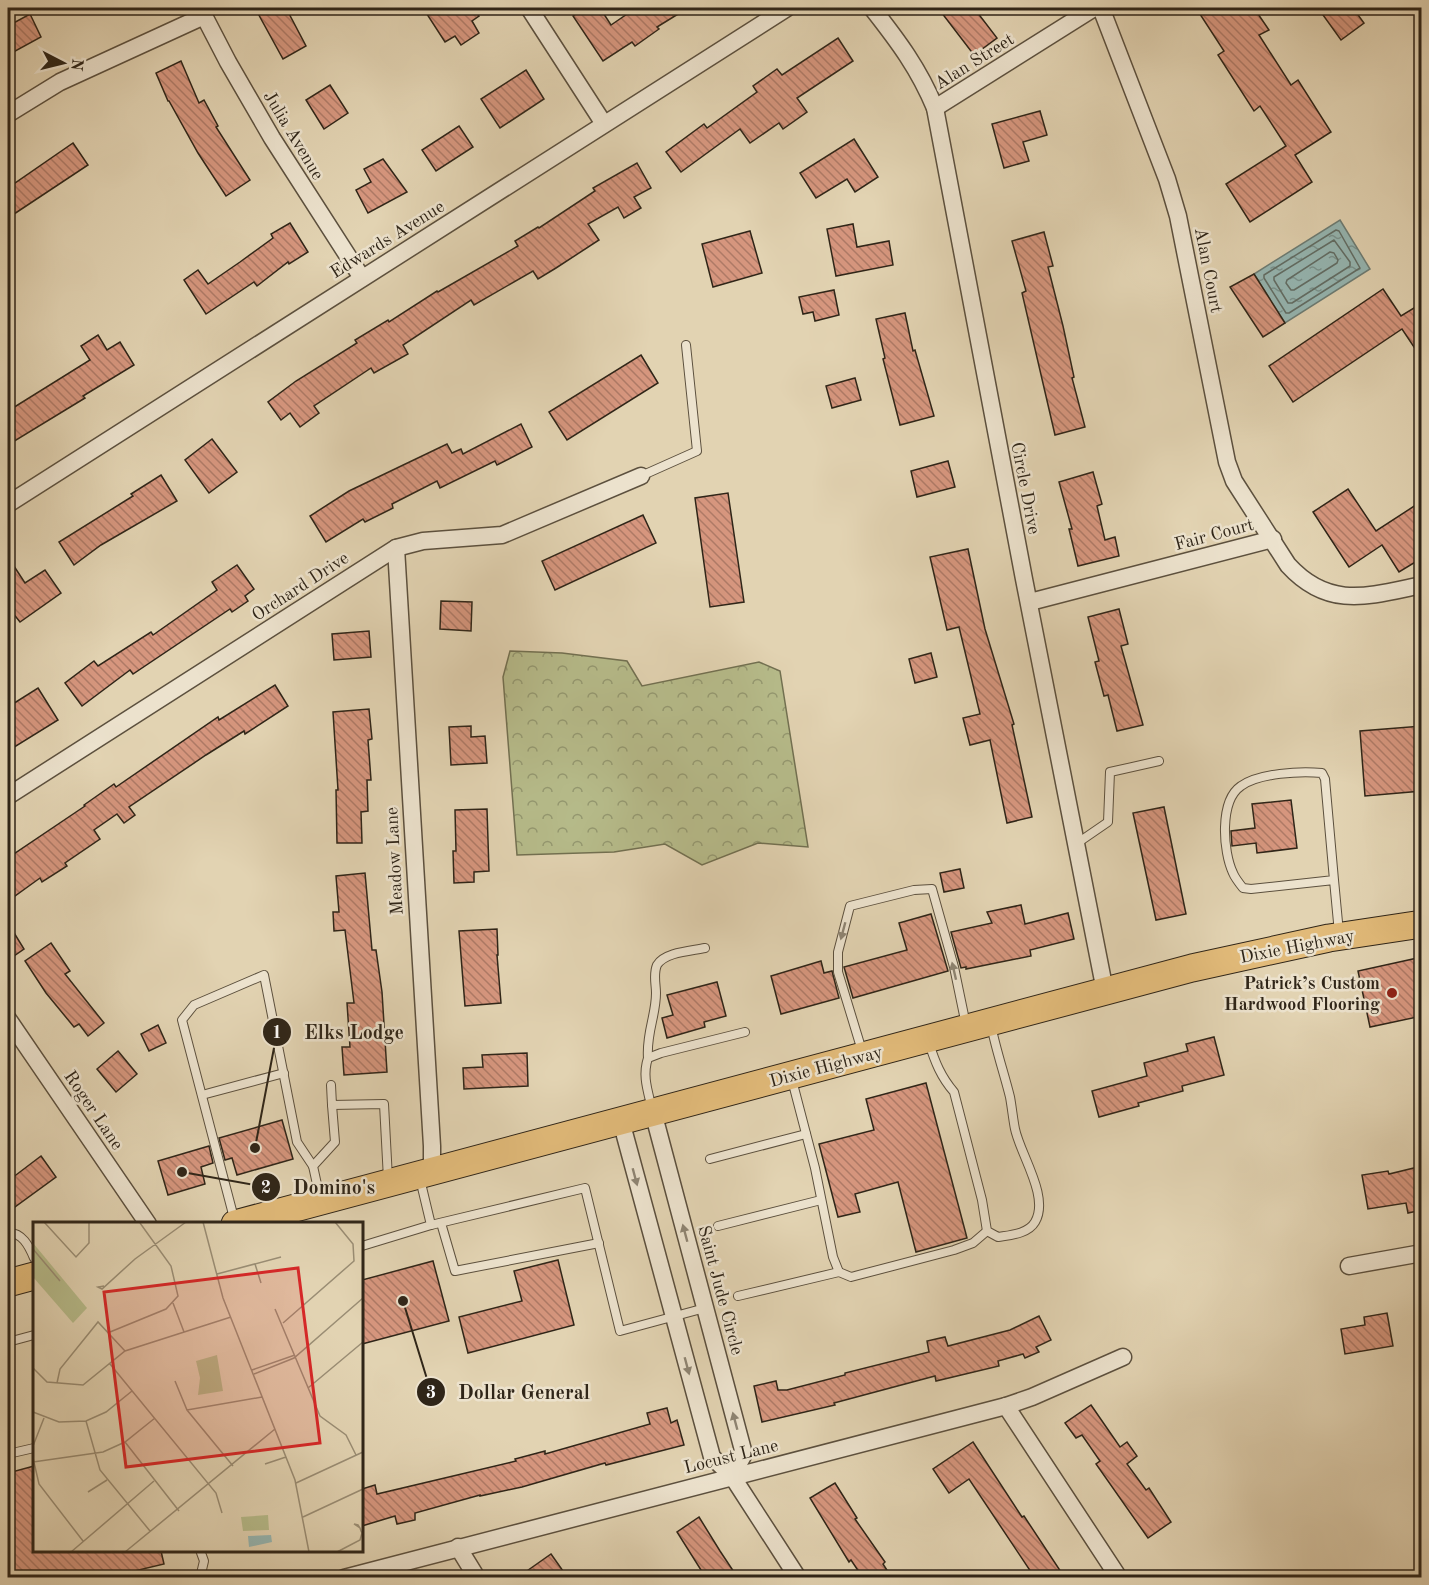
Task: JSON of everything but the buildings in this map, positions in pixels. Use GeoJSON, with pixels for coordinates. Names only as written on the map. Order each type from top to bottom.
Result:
{"type":"FeatureCollection","features":[{"type":"Feature","properties":{"kind":"main road","name":"Dixie Highway"},"geometry":{"type":"LineString","coordinates":[[239,1222],[1105,991],[1266,951],[1422,924]]}},
{"type":"Feature","properties":{"kind":"main road"},"geometry":{"type":"LineString","coordinates":[[8,1283],[33,1276]]}},
{"type":"Feature","properties":{"kind":"street"},"geometry":{"type":"LineString","coordinates":[[529,8],[604,124]]}},
{"type":"Feature","properties":{"kind":"street","name":"Edwards Avenue"},"geometry":{"type":"LineString","coordinates":[[8,504],[787,8]]}},
{"type":"Feature","properties":{"kind":"street","name":"Circle Drive"},"geometry":{"type":"LineString","coordinates":[[872,8],[907,52],[924,81],[935,108],[1019,556],[1030,602],[1105,991]]}},
{"type":"Feature","properties":{"kind":"street","name":"Alan Street"},"geometry":{"type":"LineString","coordinates":[[935,108],[1094,8]]}},
{"type":"Feature","properties":{"kind":"street","name":"Alan Court"},"geometry":{"type":"LineString","coordinates":[[1101,8],[1167,178],[1178,216],[1227,462],[1234,481],[1273,539]]}},
{"type":"Feature","properties":{"kind":"street"},"geometry":{"type":"LineString","coordinates":[[8,114],[60,82],[202,12]]}},
{"type":"Feature","properties":{"kind":"street","name":"Julia Avenue"},"geometry":{"type":"LineString","coordinates":[[202,12],[272,138],[362,278]]}},
{"type":"Feature","properties":{"kind":"street","name":"Orchard Drive"},"geometry":{"type":"LineString","coordinates":[[8,796],[396,548],[423,541],[502,535],[641,476]]}},
{"type":"Feature","properties":{"kind":"street","name":"Fair Court"},"geometry":{"type":"LineString","coordinates":[[1030,602],[1273,539],[1299,577],[1323,591],[1339,596],[1359,597],[1422,585]]}},
{"type":"Feature","properties":{"kind":"street","name":"Meadow Lane"},"geometry":{"type":"LineString","coordinates":[[396,548],[432,1146],[425,1173]]}},
{"type":"Feature","properties":{"kind":"street","name":"Roger Lane"},"geometry":{"type":"LineString","coordinates":[[8,1019],[146,1222]]}},
{"type":"Feature","properties":{"kind":"street","name":"Saint Jude Circle"},"geometry":{"type":"LineString","coordinates":[[653,1112],[744,1454],[732,1476]]}},
{"type":"Feature","properties":{"kind":"street"},"geometry":{"type":"LineString","coordinates":[[621,1121],[712,1458],[732,1476],[798,1578]]}},
{"type":"Feature","properties":{"kind":"street"},"geometry":{"type":"LineString","coordinates":[[1349,1266],[1422,1253]]}},
{"type":"Feature","properties":{"kind":"street","name":"Locust Lane"},"geometry":{"type":"LineString","coordinates":[[344,1578],[1006,1406],[1032,1397],[1123,1356]]}},
{"type":"Feature","properties":{"kind":"street"},"geometry":{"type":"LineString","coordinates":[[1006,1406],[1119,1578]]}},
{"type":"Feature","properties":{"kind":"street"},"geometry":{"type":"LineString","coordinates":[[458,1547],[477,1578]]}},
{"type":"Feature","properties":{"kind":"lane"},"geometry":{"type":"LineString","coordinates":[[641,476],[697,451],[686,345]]}},
{"type":"Feature","properties":{"kind":"lane"},"geometry":{"type":"LineString","coordinates":[[1076,844],[1107,822],[1110,772],[1159,761]]}},
{"type":"Feature","properties":{"kind":"lane"},"geometry":{"type":"LineString","coordinates":[[1334,880],[1251,890],[1242,888],[1233,872],[1224,840],[1228,801],[1240,786],[1262,777],[1309,772],[1322,773],[1325,779],[1340,937]]}},
{"type":"Feature","properties":{"kind":"lane"},"geometry":{"type":"LineString","coordinates":[[864,1056],[838,972],[838,952],[850,906],[914,890],[932,889],[954,968],[979,1025],[997,1056],[1010,1097],[1015,1132],[1034,1177],[1040,1210],[1035,1223],[1028,1230],[998,1237],[987,1231]]}},
{"type":"Feature","properties":{"kind":"lane"},"geometry":{"type":"LineString","coordinates":[[653,1112],[644,1068],[648,1058],[647,1043],[655,1006],[655,974],[658,964],[669,956],[705,948]]}},
{"type":"Feature","properties":{"kind":"lane"},"geometry":{"type":"LineString","coordinates":[[235,1222],[182,1020],[194,1005],[264,975],[297,1142],[313,1166],[321,1201]]}},
{"type":"Feature","properties":{"kind":"lane"},"geometry":{"type":"LineString","coordinates":[[648,1058],[745,1032]]}},
{"type":"Feature","properties":{"kind":"lane"},"geometry":{"type":"LineString","coordinates":[[928,1039],[942,1078],[954,1092],[982,1200],[987,1231]]}},
{"type":"Feature","properties":{"kind":"lane"},"geometry":{"type":"LineString","coordinates":[[202,1095],[284,1073]]}},
{"type":"Feature","properties":{"kind":"lane"},"geometry":{"type":"LineString","coordinates":[[790,1076],[806,1134],[833,1257],[839,1272]]}},
{"type":"Feature","properties":{"kind":"lane"},"geometry":{"type":"LineString","coordinates":[[313,1166],[335,1142],[331,1084]]}},
{"type":"Feature","properties":{"kind":"lane"},"geometry":{"type":"LineString","coordinates":[[332,1106],[384,1104],[388,1183]]}},
{"type":"Feature","properties":{"kind":"lane"},"geometry":{"type":"LineString","coordinates":[[710,1159],[806,1134]]}},
{"type":"Feature","properties":{"kind":"lane"},"geometry":{"type":"LineString","coordinates":[[425,1173],[431,1225]]}},
{"type":"Feature","properties":{"kind":"lane"},"geometry":{"type":"LineString","coordinates":[[363,1246],[441,1222],[585,1188],[620,1331],[705,1308]]}},
{"type":"Feature","properties":{"kind":"lane"},"geometry":{"type":"LineString","coordinates":[[718,1226],[821,1200]]}},
{"type":"Feature","properties":{"kind":"lane"},"geometry":{"type":"LineString","coordinates":[[441,1222],[455,1271],[599,1243]]}},
{"type":"Feature","properties":{"kind":"lane"},"geometry":{"type":"LineString","coordinates":[[738,1296],[839,1272],[851,1277],[954,1250],[973,1243],[987,1231]]}},
{"type":"Feature","properties":{"kind":"lane"},"geometry":{"type":"LineString","coordinates":[[8,1233],[14,1233],[28,1244],[33,1256]]}},
{"type":"Feature","properties":{"kind":"lane"},"geometry":{"type":"LineString","coordinates":[[8,1342],[33,1335]]}},
{"type":"Feature","properties":{"kind":"lane"},"geometry":{"type":"LineString","coordinates":[[8,1454],[33,1448]]}},
{"type":"Feature","properties":{"kind":"lane"},"geometry":{"type":"LineString","coordinates":[[200,1552],[204,1561],[200,1578]]}},
{"type":"Feature","properties":{"kind":"green space"},"geometry":{"type":"Polygon","coordinates":[[[510,651],[562,653],[627,661],[642,686],[759,662],[780,671],[808,847],[758,843],[702,865],[665,844],[614,852],[517,855],[503,677],[510,651]]]}},
{"type":"Feature","properties":{"kind":"water"},"geometry":{"type":"Polygon","coordinates":[[[1340,220],[1370,269],[1285,323],[1254,274],[1340,220]]]}},
{"type":"Feature","properties":{"kind":"place","name":"Patrick’s Custom Hardwood Flooring"},"geometry":{"type":"Point","coordinates":[1392,993]}},
{"type":"Feature","properties":{"kind":"place","name":"Elks Lodge"},"geometry":{"type":"Point","coordinates":[255,1148]}},
{"type":"Feature","properties":{"kind":"place","name":"Domino's"},"geometry":{"type":"Point","coordinates":[182,1172]}},
{"type":"Feature","properties":{"kind":"place","name":"Dollar General"},"geometry":{"type":"Point","coordinates":[403,1301]}}]}
